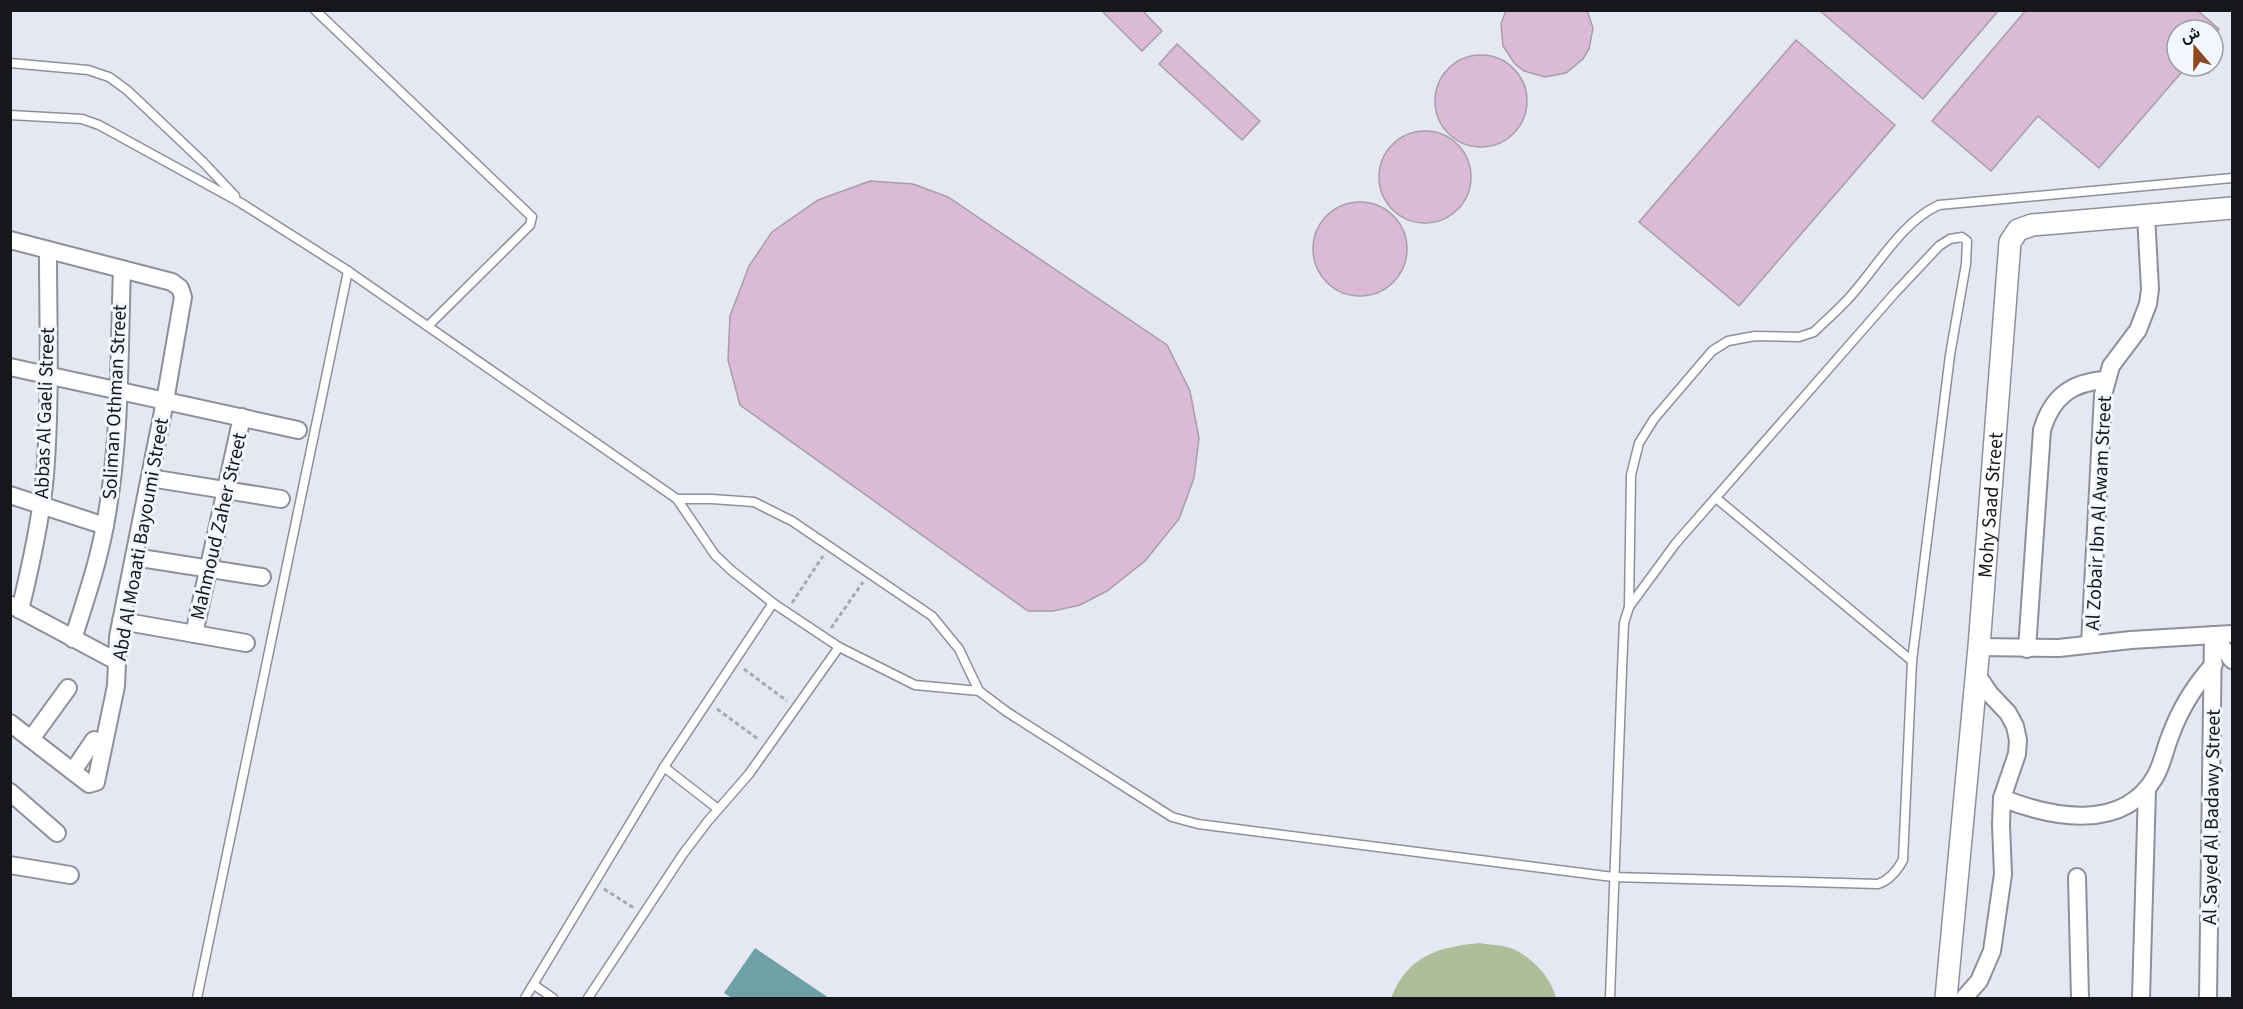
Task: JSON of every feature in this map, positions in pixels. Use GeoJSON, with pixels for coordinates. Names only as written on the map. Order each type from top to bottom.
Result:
{"type":"FeatureCollection","features":[{"type":"Feature","properties":{"kind":"street","name":"Mohy Saad Street"},"geometry":{"type":"LineString","coordinates":[[1946,999],[1977,675],[2010,242],[2018,230],[2032,225],[2232,208]]}},
{"type":"Feature","properties":{"kind":"street","name":"Al Zobair Ibn Al Awam Street"},"geometry":{"type":"LineString","coordinates":[[2090,644],[2103,395],[2106,380],[2119,353],[2138,330],[2148,304],[2150,289],[2146,215]]}},
{"type":"Feature","properties":{"kind":"street"},"geometry":{"type":"LineString","coordinates":[[10,240],[122,269]]}},
{"type":"Feature","properties":{"kind":"street","name":"Abbas Al Gaeli Street"},"geometry":{"type":"LineString","coordinates":[[15,607],[42,505],[47,442],[48,250]]}},
{"type":"Feature","properties":{"kind":"street","name":"Abd Al Moaati Bayoumi Street"},"geometry":{"type":"LineString","coordinates":[[73,771],[89,783],[96,781],[116,686],[116,661],[122,621],[183,297],[180,288],[172,282],[122,269]]}},
{"type":"Feature","properties":{"kind":"street","name":"Soliman Othman Street"},"geometry":{"type":"LineString","coordinates":[[73,639],[90,586],[105,526],[114,458],[122,269]]}},
{"type":"Feature","properties":{"kind":"street"},"geometry":{"type":"LineString","coordinates":[[10,368],[298,430]]}},
{"type":"Feature","properties":{"kind":"street"},"geometry":{"type":"LineString","coordinates":[[2027,649],[2042,430],[2046,416],[2064,393],[2091,381],[2106,380]]}},
{"type":"Feature","properties":{"kind":"street","name":"Mahmoud Zaher Street"},"geometry":{"type":"LineString","coordinates":[[194,634],[242,417]]}},
{"type":"Feature","properties":{"kind":"street"},"geometry":{"type":"LineString","coordinates":[[150,478],[281,499]]}},
{"type":"Feature","properties":{"kind":"street"},"geometry":{"type":"LineString","coordinates":[[10,495],[105,526]]}},
{"type":"Feature","properties":{"kind":"street"},"geometry":{"type":"LineString","coordinates":[[134,557],[262,577]]}},
{"type":"Feature","properties":{"kind":"street"},"geometry":{"type":"LineString","coordinates":[[15,607],[116,661]]}},
{"type":"Feature","properties":{"kind":"street"},"geometry":{"type":"LineString","coordinates":[[122,621],[246,643]]}},
{"type":"Feature","properties":{"kind":"street"},"geometry":{"type":"LineString","coordinates":[[2213,634],[2232,660]]}},
{"type":"Feature","properties":{"kind":"street","name":"Al Sayed Al Badawy Street"},"geometry":{"type":"LineString","coordinates":[[2208,999],[2213,634]]}},
{"type":"Feature","properties":{"kind":"street"},"geometry":{"type":"LineString","coordinates":[[1979,647],[2027,649],[2232,634]]}},
{"type":"Feature","properties":{"kind":"street"},"geometry":{"type":"LineString","coordinates":[[2002,798],[2060,814],[2099,815],[2125,806],[2146,789],[2161,765],[2170,735],[2184,705],[2214,664]]}},
{"type":"Feature","properties":{"kind":"street"},"geometry":{"type":"LineString","coordinates":[[1964,999],[1979,981],[1987,966],[1996,935],[2003,874],[2002,798],[2018,740],[2015,726],[2008,713],[1994,699],[1977,675]]}},
{"type":"Feature","properties":{"kind":"street"},"geometry":{"type":"LineString","coordinates":[[31,739],[68,688]]}},
{"type":"Feature","properties":{"kind":"street"},"geometry":{"type":"LineString","coordinates":[[10,723],[73,771],[94,740]]}},
{"type":"Feature","properties":{"kind":"street"},"geometry":{"type":"LineString","coordinates":[[2141,999],[2146,789]]}},
{"type":"Feature","properties":{"kind":"street"},"geometry":{"type":"LineString","coordinates":[[10,792],[57,832]]}},
{"type":"Feature","properties":{"kind":"street"},"geometry":{"type":"LineString","coordinates":[[10,865],[70,875]]}},
{"type":"Feature","properties":{"kind":"street"},"geometry":{"type":"LineString","coordinates":[[2077,877],[2080,999]]}},
{"type":"Feature","properties":{"kind":"lane"},"geometry":{"type":"LineString","coordinates":[[315,10],[532,217],[530,225],[428,327]]}},
{"type":"Feature","properties":{"kind":"lane"},"geometry":{"type":"LineString","coordinates":[[10,63],[88,70],[109,77],[144,106],[241,203]]}},
{"type":"Feature","properties":{"kind":"lane"},"geometry":{"type":"LineString","coordinates":[[10,115],[82,119],[99,125],[241,203],[348,271],[677,499],[715,555],[732,571],[773,603],[838,647],[915,685],[979,691]]}},
{"type":"Feature","properties":{"kind":"lane"},"geometry":{"type":"LineString","coordinates":[[1610,999],[1621,649],[1624,623],[1629,607],[1631,476],[1639,443],[1654,419],[1712,351],[1728,341],[1741,337],[1789,338],[1814,332],[1848,299],[1911,225],[1930,209],[1939,205],[2232,178]]}},
{"type":"Feature","properties":{"kind":"lane"},"geometry":{"type":"LineString","coordinates":[[677,499],[754,502],[792,521],[932,616],[959,649],[979,691],[1007,712],[1172,817],[1198,824],[1613,877],[1864,885],[1886,881],[1897,871],[1903,860],[1911,661],[1950,355],[1967,256],[1967,241],[1956,236],[1939,246],[1894,294],[1676,543],[1629,607]]}},
{"type":"Feature","properties":{"kind":"lane"},"geometry":{"type":"LineString","coordinates":[[197,999],[348,271]]}},
{"type":"Feature","properties":{"kind":"lane"},"geometry":{"type":"LineString","coordinates":[[1716,498],[1911,661]]}},
{"type":"Feature","properties":{"kind":"lane"},"geometry":{"type":"LineString","coordinates":[[525,999],[664,767],[773,603]]}},
{"type":"Feature","properties":{"kind":"lane"},"geometry":{"type":"LineString","coordinates":[[588,999],[683,854],[749,774],[838,647]]}},
{"type":"Feature","properties":{"kind":"lane"},"geometry":{"type":"LineString","coordinates":[[664,767],[718,809]]}},
{"type":"Feature","properties":{"kind":"lane"},"geometry":{"type":"LineString","coordinates":[[534,985],[553,999]]}},
{"type":"Feature","properties":{"kind":"path"},"geometry":{"type":"LineString","coordinates":[[787,612],[829,547]]}},
{"type":"Feature","properties":{"kind":"path"},"geometry":{"type":"LineString","coordinates":[[825,637],[869,574]]}},
{"type":"Feature","properties":{"kind":"path"},"geometry":{"type":"LineString","coordinates":[[734,661],[796,707]]}},
{"type":"Feature","properties":{"kind":"path"},"geometry":{"type":"LineString","coordinates":[[706,701],[768,746]]}},
{"type":"Feature","properties":{"kind":"path"},"geometry":{"type":"LineString","coordinates":[[595,884],[643,914]]}},
{"type":"Feature","properties":{"kind":"green space"},"geometry":{"type":"Polygon","coordinates":[[[1480,943],[1509,948],[1527,957],[1546,976],[1556,998],[1391,998],[1406,972],[1426,956],[1450,947],[1480,943]]]}},
{"type":"Feature","properties":{"kind":"water"},"geometry":{"type":"Polygon","coordinates":[[[755,948],[829,998],[732,998],[724,993],[755,948]]]}},
{"type":"Feature","properties":{"kind":"building"},"geometry":{"type":"Polygon","coordinates":[[[1101,10],[1142,10],[1162,31],[1142,51],[1101,10]]]}},
{"type":"Feature","properties":{"kind":"building"},"geometry":{"type":"Polygon","coordinates":[[[1506,10],[1587,10],[1593,28],[1589,49],[1583,59],[1566,73],[1545,77],[1524,71],[1515,64],[1503,46],[1501,24],[1506,10]]]}},
{"type":"Feature","properties":{"kind":"building"},"geometry":{"type":"Polygon","coordinates":[[[1819,10],[1999,10],[1923,99],[1819,10]]]}},
{"type":"Feature","properties":{"kind":"building"},"geometry":{"type":"Polygon","coordinates":[[[2026,10],[2197,10],[2206,18],[2165,18],[2165,78],[2177,78],[2099,168],[2038,116],[1991,171],[1932,121],[2026,10]]]}},
{"type":"Feature","properties":{"kind":"building"},"geometry":{"type":"Polygon","coordinates":[[[1796,40],[1895,125],[1739,306],[1639,222],[1796,40]]]}},
{"type":"Feature","properties":{"kind":"building"},"geometry":{"type":"Polygon","coordinates":[[[1177,44],[1260,121],[1242,140],[1159,64],[1177,44]]]}},
{"type":"Feature","properties":{"kind":"building"},"geometry":{"type":"Polygon","coordinates":[[[1481,55],[1498,59],[1513,69],[1523,84],[1527,101],[1523,118],[1513,133],[1498,143],[1481,147],[1464,143],[1449,133],[1439,118],[1435,101],[1439,84],[1449,69],[1464,59],[1481,55]]]}},
{"type":"Feature","properties":{"kind":"building"},"geometry":{"type":"Polygon","coordinates":[[[1425,131],[1442,135],[1457,145],[1467,160],[1471,177],[1467,194],[1457,209],[1442,219],[1425,223],[1408,219],[1393,209],[1383,194],[1379,177],[1383,160],[1393,145],[1408,135],[1425,131]]]}},
{"type":"Feature","properties":{"kind":"building"},"geometry":{"type":"Polygon","coordinates":[[[870,181],[913,184],[948,197],[1167,345],[1190,391],[1199,438],[1194,478],[1179,519],[1145,561],[1107,591],[1080,605],[1053,611],[1028,611],[740,405],[728,360],[730,316],[749,266],[772,232],[818,200],[870,181]]]}},
{"type":"Feature","properties":{"kind":"building"},"geometry":{"type":"Polygon","coordinates":[[[1360,202],[1378,206],[1393,216],[1403,231],[1407,249],[1403,267],[1393,282],[1378,292],[1360,296],[1342,292],[1327,282],[1317,267],[1313,249],[1317,231],[1327,216],[1342,206],[1360,202]]]}}]}
